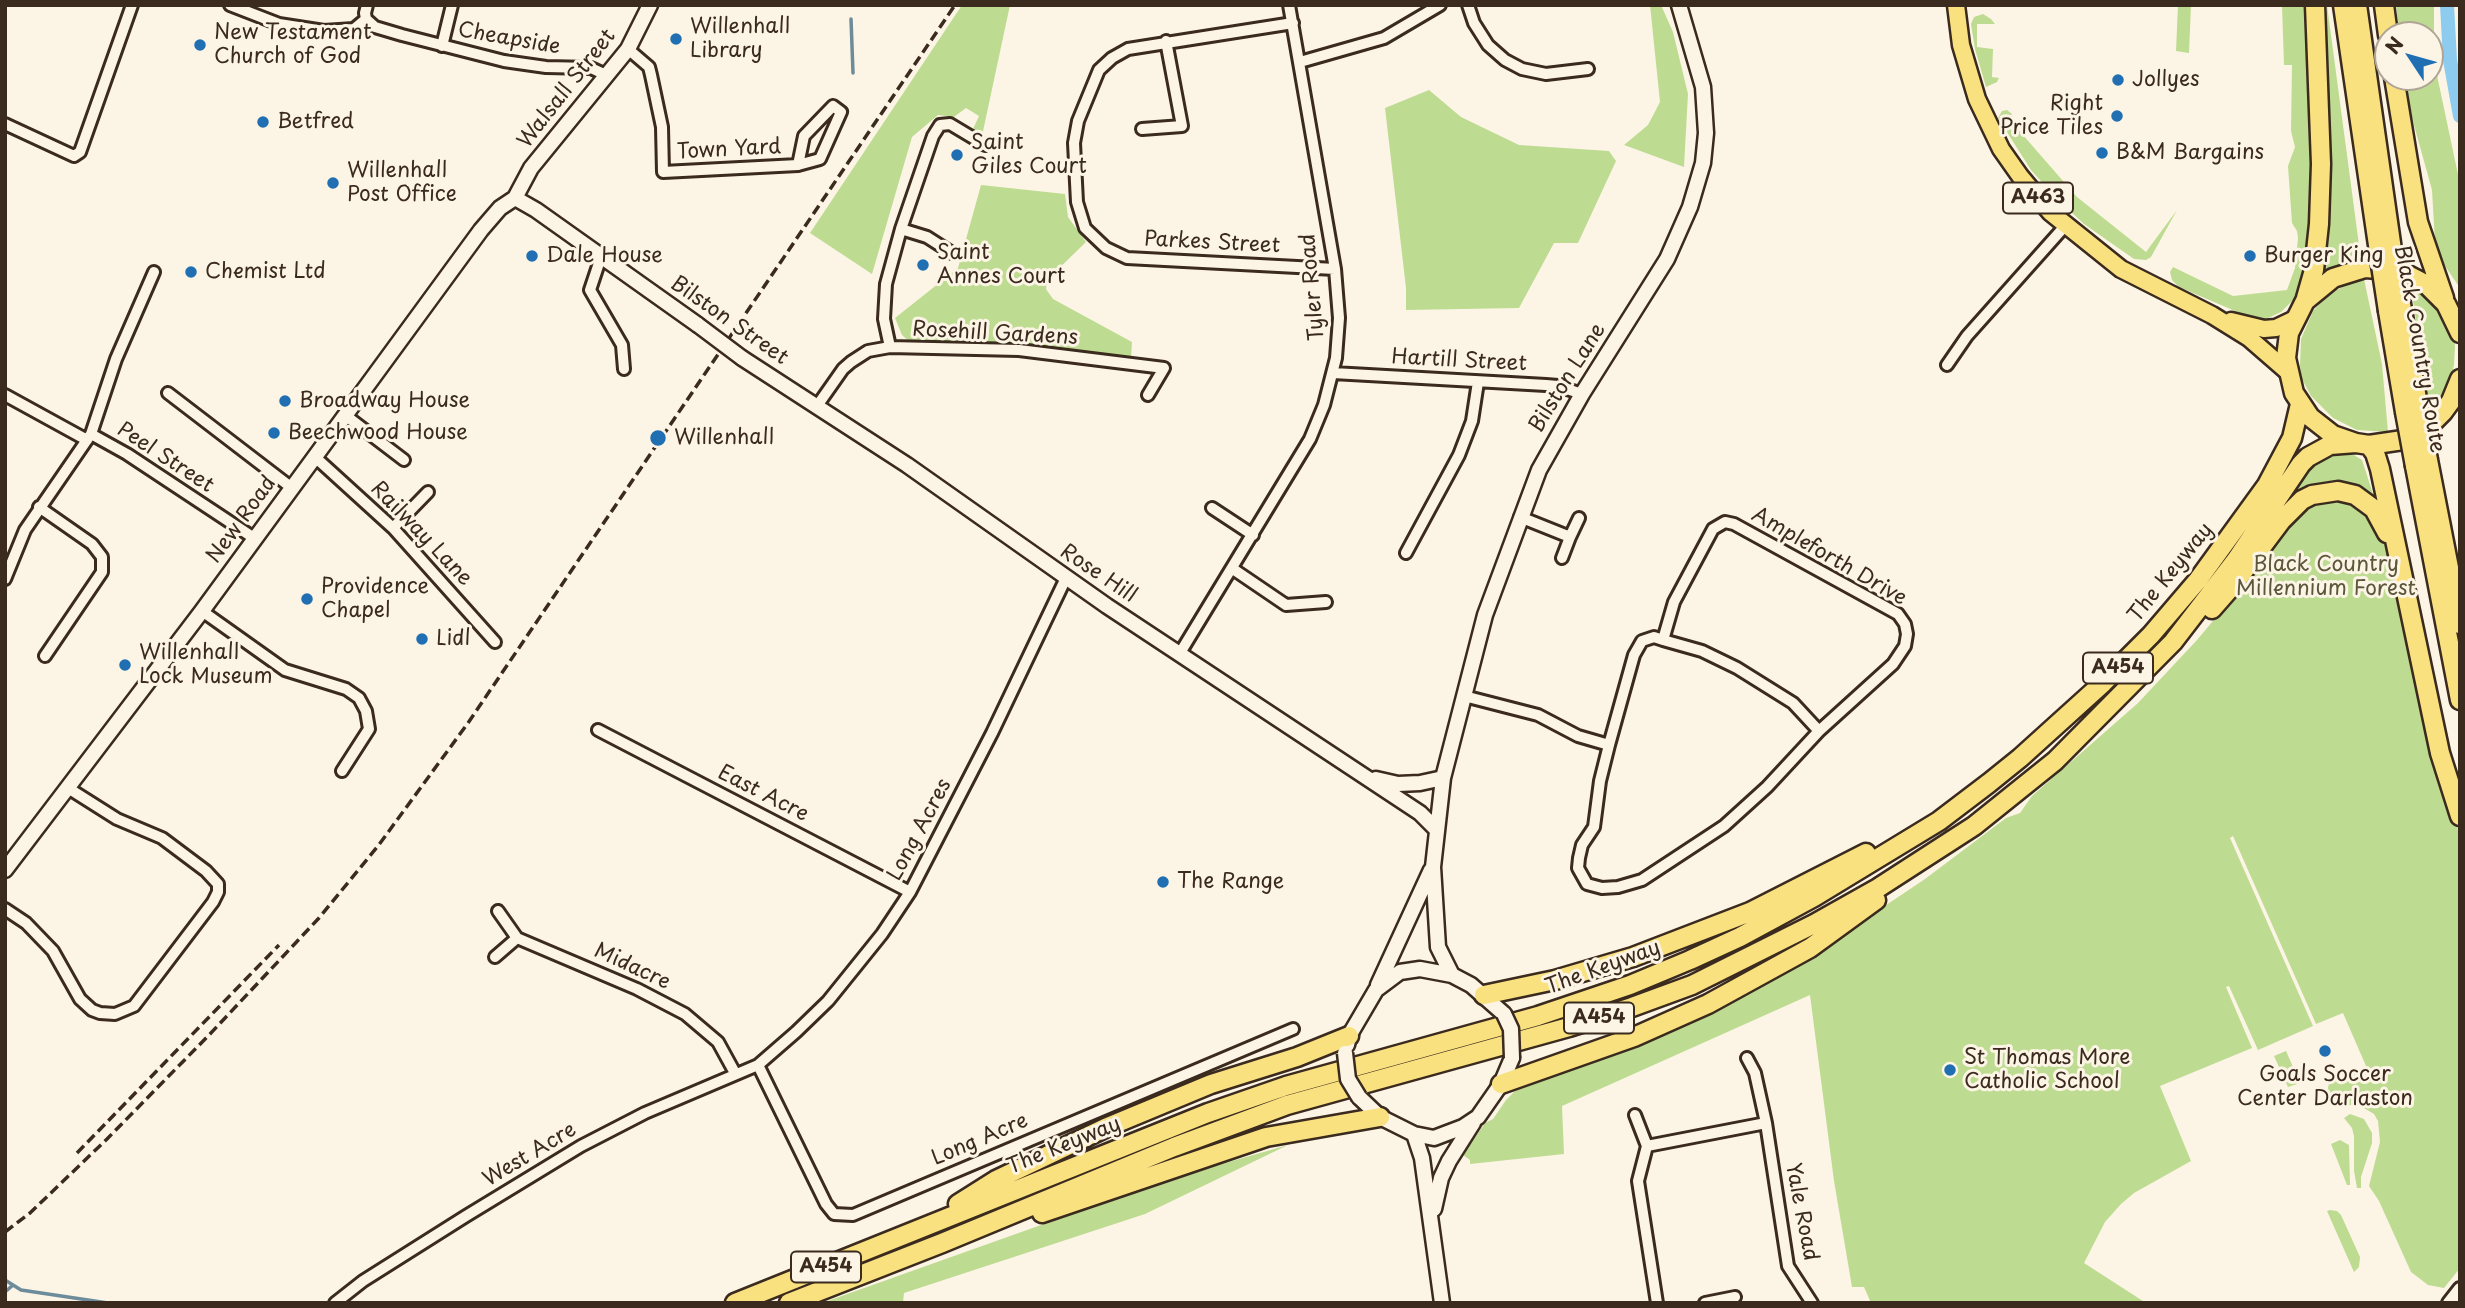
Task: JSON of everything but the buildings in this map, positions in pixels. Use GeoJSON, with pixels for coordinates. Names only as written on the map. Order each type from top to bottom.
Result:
{"type":"FeatureCollection","features":[{"type":"Feature","properties":{"kind":"highway"},"geometry":{"type":"LineString","coordinates":[[2305,302],[2314,270],[2319,224],[2321,164],[2315,5]]}},
{"type":"Feature","properties":{"kind":"highway","name":"Black Country Route"},"geometry":{"type":"LineString","coordinates":[[2343,5],[2460,699]]}},
{"type":"Feature","properties":{"kind":"highway","name":"Black Country Route"},"geometry":{"type":"LineString","coordinates":[[2357,5],[2385,251]]}},
{"type":"Feature","properties":{"kind":"highway"},"geometry":{"type":"LineString","coordinates":[[2396,91],[2418,222],[2446,304],[2460,333]]}},
{"type":"Feature","properties":{"kind":"highway"},"geometry":{"type":"LineString","coordinates":[[2446,304],[2435,292],[2406,274],[2382,268],[2365,268],[2343,274],[2323,284],[2305,302],[2295,319],[2287,346],[2287,371],[2300,404],[2320,427],[2333,435],[2363,444],[2375,453],[2440,752],[2460,816]]}},
{"type":"Feature","properties":{"kind":"highway","name":"The Keyway"},"geometry":{"type":"LineString","coordinates":[[789,1303],[1174,1147],[1287,1105],[1569,1027],[1692,985],[1814,924],[1878,888],[1974,826],[2055,761],[2173,642],[2236,560],[2308,457],[2330,445],[2403,440],[2426,429],[2451,401],[2460,379]]}},
{"type":"Feature","properties":{"kind":"highway","name":"The Keyway"},"geometry":{"type":"LineString","coordinates":[[735,1303],[1208,1113],[1286,1086],[1538,1016],[1630,985],[1740,937],[1858,872],[1938,821],[2020,758],[2103,683],[2151,635],[2241,524],[2281,461],[2292,438],[2300,404]]}},
{"type":"Feature","properties":{"kind":"highway","name":"Black Country Route"},"geometry":{"type":"LineString","coordinates":[[2421,463],[2460,624]]}},
{"type":"Feature","properties":{"kind":"highway"},"geometry":{"type":"LineString","coordinates":[[2173,642],[2203,618],[2233,585],[2281,521],[2302,500],[2312,495],[2338,491],[2365,500],[2384,523],[2401,573]]}},
{"type":"Feature","properties":{"kind":"highway"},"geometry":{"type":"LineString","coordinates":[[1484,995],[1555,980],[1633,957],[1750,912],[1853,861],[1975,793]]}},
{"type":"Feature","properties":{"kind":"highway"},"geometry":{"type":"LineString","coordinates":[[1501,1084],[1634,1037],[1707,1004],[1810,948],[1974,826]]}},
{"type":"Feature","properties":{"kind":"highway"},"geometry":{"type":"LineString","coordinates":[[916,1229],[996,1181],[1105,1128],[1211,1084],[1297,1057],[1347,1045]]}},
{"type":"Feature","properties":{"kind":"highway"},"geometry":{"type":"LineString","coordinates":[[942,1243],[1044,1213],[1266,1137],[1380,1116]]}},
{"type":"Feature","properties":{"kind":"main road","name":"Walsall Street"},"geometry":{"type":"LineString","coordinates":[[515,198],[531,168],[628,49],[650,5]]}},
{"type":"Feature","properties":{"kind":"main road","name":"Bilston Lane"},"geometry":{"type":"LineString","coordinates":[[1433,866],[1443,778],[1485,615],[1520,517],[1549,450],[1667,259],[1690,207],[1703,163],[1706,133],[1703,87],[1679,5]]}},
{"type":"Feature","properties":{"kind":"main road","name":"A463"},"geometry":{"type":"LineString","coordinates":[[1956,5],[1961,45],[1977,99],[2001,149],[2020,176],[2065,226],[2120,269],[2213,315]]}},
{"type":"Feature","properties":{"kind":"main road","name":"Bilston Street"},"geometry":{"type":"LineString","coordinates":[[515,198],[536,210],[742,358],[817,406]]}},
{"type":"Feature","properties":{"kind":"main road","name":"New Road"},"geometry":{"type":"LineString","coordinates":[[5,870],[202,611],[481,230],[500,208],[515,198]]}},
{"type":"Feature","properties":{"kind":"main road"},"geometry":{"type":"LineString","coordinates":[[2213,315],[2264,329],[2276,328],[2295,319]]}},
{"type":"Feature","properties":{"kind":"main road"},"geometry":{"type":"LineString","coordinates":[[2213,315],[2249,338],[2287,371]]}},
{"type":"Feature","properties":{"kind":"main road","name":"Rose Hill"},"geometry":{"type":"LineString","coordinates":[[817,406],[936,485],[1066,578],[1420,813],[1437,830]]}},
{"type":"Feature","properties":{"kind":"main road","name":"Rose Hill"},"geometry":{"type":"LineString","coordinates":[[1359,772],[1398,784],[1443,778]]}},
{"type":"Feature","properties":{"kind":"main road"},"geometry":{"type":"LineString","coordinates":[[1433,866],[1434,921],[1438,947],[1452,975]]}},
{"type":"Feature","properties":{"kind":"main road"},"geometry":{"type":"LineString","coordinates":[[1433,866],[1376,990],[1347,1045],[1348,1079],[1359,1097],[1380,1116],[1414,1134],[1434,1138],[1463,1128],[1478,1117]]}},
{"type":"Feature","properties":{"kind":"main road"},"geometry":{"type":"LineString","coordinates":[[1376,990],[1400,972],[1420,969],[1452,975],[1484,995],[1504,1014],[1511,1029],[1512,1058],[1501,1084],[1445,1170],[1432,1219]]}},
{"type":"Feature","properties":{"kind":"main road"},"geometry":{"type":"LineString","coordinates":[[1414,1134],[1422,1158],[1442,1303]]}},
{"type":"Feature","properties":{"kind":"street"},"geometry":{"type":"LineString","coordinates":[[5,124],[74,156],[82,148],[132,5]]}},
{"type":"Feature","properties":{"kind":"street"},"geometry":{"type":"LineString","coordinates":[[230,5],[279,24],[324,31],[354,29],[366,19],[367,5]]}},
{"type":"Feature","properties":{"kind":"street"},"geometry":{"type":"LineString","coordinates":[[442,46],[452,5]]}},
{"type":"Feature","properties":{"kind":"street","name":"Tyler Road"},"geometry":{"type":"LineString","coordinates":[[1180,653],[1310,439],[1333,373],[1339,318],[1335,269],[1289,5]]}},
{"type":"Feature","properties":{"kind":"street"},"geometry":{"type":"LineString","coordinates":[[1300,62],[1384,38],[1440,5]]}},
{"type":"Feature","properties":{"kind":"street"},"geometry":{"type":"LineString","coordinates":[[1468,5],[1474,23],[1489,45],[1505,60],[1522,69],[1546,74],[1588,69]]}},
{"type":"Feature","properties":{"kind":"street","name":"Cheapside"},"geometry":{"type":"LineString","coordinates":[[366,19],[375,27],[523,65],[595,68],[606,75]]}},
{"type":"Feature","properties":{"kind":"street","name":"Parkes Street"},"geometry":{"type":"LineString","coordinates":[[1293,23],[1128,49],[1099,70],[1078,121],[1074,143],[1077,202],[1086,228],[1106,248],[1126,258],[1335,269]]}},
{"type":"Feature","properties":{"kind":"street"},"geometry":{"type":"LineString","coordinates":[[1142,129],[1182,126],[1166,41]]}},
{"type":"Feature","properties":{"kind":"street","name":"Town Yard"},"geometry":{"type":"LineString","coordinates":[[628,49],[649,67],[662,127],[663,172],[798,165],[820,159],[841,112],[833,106],[804,136],[798,165]]}},
{"type":"Feature","properties":{"kind":"street"},"geometry":{"type":"LineString","coordinates":[[890,347],[884,319],[886,284],[901,229],[933,136],[940,124],[958,126],[985,145]]}},
{"type":"Feature","properties":{"kind":"street"},"geometry":{"type":"LineString","coordinates":[[1947,365],[1967,336],[2065,226]]}},
{"type":"Feature","properties":{"kind":"street"},"geometry":{"type":"LineString","coordinates":[[901,229],[927,237],[952,253]]}},
{"type":"Feature","properties":{"kind":"street"},"geometry":{"type":"LineString","coordinates":[[601,257],[590,290],[622,345],[624,369]]}},
{"type":"Feature","properties":{"kind":"street"},"geometry":{"type":"LineString","coordinates":[[5,579],[25,530],[89,437],[116,359],[154,272]]}},
{"type":"Feature","properties":{"kind":"street","name":"Rosehill Gardens"},"geometry":{"type":"LineString","coordinates":[[817,406],[851,362],[868,351],[890,347],[1019,350],[1164,368],[1148,395]]}},
{"type":"Feature","properties":{"kind":"street","name":"Hartill Street"},"geometry":{"type":"LineString","coordinates":[[1333,373],[1558,386],[1582,394]]}},
{"type":"Feature","properties":{"kind":"street"},"geometry":{"type":"LineString","coordinates":[[1406,553],[1459,455],[1472,421],[1478,382]]}},
{"type":"Feature","properties":{"kind":"street"},"geometry":{"type":"LineString","coordinates":[[168,393],[292,488]]}},
{"type":"Feature","properties":{"kind":"street","name":"Peel Street"},"geometry":{"type":"LineString","coordinates":[[5,396],[127,454],[254,538]]}},
{"type":"Feature","properties":{"kind":"street"},"geometry":{"type":"LineString","coordinates":[[345,415],[404,460]]}},
{"type":"Feature","properties":{"kind":"street","name":"Railway Lane"},"geometry":{"type":"LineString","coordinates":[[315,457],[393,528],[495,642]]}},
{"type":"Feature","properties":{"kind":"street"},"geometry":{"type":"LineString","coordinates":[[393,528],[428,492]]}},
{"type":"Feature","properties":{"kind":"street"},"geometry":{"type":"LineString","coordinates":[[39,507],[92,544],[102,557],[102,572],[45,656]]}},
{"type":"Feature","properties":{"kind":"street"},"geometry":{"type":"LineString","coordinates":[[1212,508],[1253,535]]}},
{"type":"Feature","properties":{"kind":"street"},"geometry":{"type":"LineString","coordinates":[[1520,517],[1570,537]]}},
{"type":"Feature","properties":{"kind":"street"},"geometry":{"type":"LineString","coordinates":[[1562,558],[1579,518]]}},
{"type":"Feature","properties":{"kind":"street","name":"Ampleforth Drive"},"geometry":{"type":"LineString","coordinates":[[1663,640],[1674,603],[1713,529],[1725,522],[1734,524],[1899,614],[1907,629],[1905,646],[1892,664],[1819,732]]}},
{"type":"Feature","properties":{"kind":"street"},"geometry":{"type":"LineString","coordinates":[[1233,569],[1286,605],[1326,602]]}},
{"type":"Feature","properties":{"kind":"street","name":"Long Acres"},"geometry":{"type":"LineString","coordinates":[[758,1065],[828,1001],[882,934],[910,892],[992,733],[1066,578]]}},
{"type":"Feature","properties":{"kind":"street"},"geometry":{"type":"LineString","coordinates":[[202,611],[285,670],[346,689],[359,698],[366,710],[369,729],[342,771]]}},
{"type":"Feature","properties":{"kind":"street"},"geometry":{"type":"LineString","coordinates":[[1648,638],[1663,640],[1702,651],[1764,684],[1793,703],[1819,732],[1767,787],[1724,826],[1642,880],[1618,887],[1602,888],[1587,884],[1578,868],[1579,858],[1582,845],[1594,827],[1600,781],[1638,645],[1648,638]]}},
{"type":"Feature","properties":{"kind":"street"},"geometry":{"type":"LineString","coordinates":[[1464,696],[1538,715],[1578,736],[1609,745]]}},
{"type":"Feature","properties":{"kind":"street","name":"East Acre"},"geometry":{"type":"LineString","coordinates":[[598,730],[910,892]]}},
{"type":"Feature","properties":{"kind":"street"},"geometry":{"type":"LineString","coordinates":[[5,909],[26,923],[52,951],[80,999],[92,1010],[115,1014],[134,1006],[214,902],[218,884],[206,871],[162,838],[117,819],[68,788]]}},
{"type":"Feature","properties":{"kind":"street"},"geometry":{"type":"LineString","coordinates":[[495,957],[517,938],[498,911]]}},
{"type":"Feature","properties":{"kind":"street","name":"Midacre"},"geometry":{"type":"LineString","coordinates":[[517,938],[637,989],[685,1014],[718,1042],[735,1073]]}},
{"type":"Feature","properties":{"kind":"street","name":"Long Acre"},"geometry":{"type":"LineString","coordinates":[[758,1065],[826,1204],[834,1214],[853,1215],[1293,1029]]}},
{"type":"Feature","properties":{"kind":"street","name":"Yale Road"},"geometry":{"type":"LineString","coordinates":[[1747,1058],[1755,1073],[1766,1123],[1788,1266],[1812,1303]]}},
{"type":"Feature","properties":{"kind":"street","name":"West Acre"},"geometry":{"type":"LineString","coordinates":[[335,1303],[363,1281],[583,1144],[645,1113],[758,1065]]}},
{"type":"Feature","properties":{"kind":"street"},"geometry":{"type":"LineString","coordinates":[[1635,1115],[1647,1146],[1639,1181],[1657,1303]]}},
{"type":"Feature","properties":{"kind":"street"},"geometry":{"type":"LineString","coordinates":[[1647,1146],[1766,1123]]}},
{"type":"Feature","properties":{"kind":"street"},"geometry":{"type":"LineString","coordinates":[[2449,1303],[2460,1289]]}},
{"type":"Feature","properties":{"kind":"street"},"geometry":{"type":"LineString","coordinates":[[1705,1303],[1735,1297]]}},
{"type":"Feature","properties":{"kind":"green space"},"geometry":{"type":"Polygon","coordinates":[[[962,5],[1010,5],[982,136],[973,129],[979,116],[966,108],[954,117],[938,115],[912,137],[872,274],[810,233],[962,5]]]}},
{"type":"Feature","properties":{"kind":"green space"},"geometry":{"type":"Polygon","coordinates":[[[1650,5],[1661,5],[1673,32],[1688,94],[1684,167],[1624,145],[1648,125],[1660,102],[1650,5]]]}},
{"type":"Feature","properties":{"kind":"green space"},"geometry":{"type":"Polygon","coordinates":[[[2178,5],[2191,5],[2189,53],[2176,51],[2178,5]]]}},
{"type":"Feature","properties":{"kind":"green space"},"geometry":{"type":"Polygon","coordinates":[[[2282,5],[2306,5],[2314,188],[2308,255],[2300,287],[2295,298],[2281,312],[2256,320],[2179,287],[2172,280],[2170,272],[2173,267],[2233,296],[2287,290],[2295,268],[2298,238],[2292,223],[2288,166],[2295,147],[2291,131],[2292,65],[2284,65],[2282,5]]]}},
{"type":"Feature","properties":{"kind":"green space"},"geometry":{"type":"Polygon","coordinates":[[[2322,5],[2327,5],[2361,260],[2338,268],[2316,284],[2322,5]]]}},
{"type":"Feature","properties":{"kind":"green space"},"geometry":{"type":"Polygon","coordinates":[[[2396,5],[2434,5],[2434,21],[2398,21],[2396,5]]]}},
{"type":"Feature","properties":{"kind":"green space"},"geometry":{"type":"Polygon","coordinates":[[[1983,14],[1995,24],[1977,24],[1977,47],[1993,49],[1992,77],[1999,78],[1997,82],[1986,87],[1971,24],[1974,17],[1983,14]]]}},
{"type":"Feature","properties":{"kind":"green space"},"geometry":{"type":"Polygon","coordinates":[[[1429,90],[1461,117],[1519,145],[1609,151],[1616,161],[1578,243],[1554,243],[1519,308],[1406,310],[1406,288],[1385,108],[1429,90]]]}},
{"type":"Feature","properties":{"kind":"green space"},"geometry":{"type":"Polygon","coordinates":[[[2407,91],[2440,91],[2460,184],[2460,288],[2445,266],[2435,242],[2432,190],[2407,91]]]}},
{"type":"Feature","properties":{"kind":"green space"},"geometry":{"type":"Polygon","coordinates":[[[2007,110],[2012,114],[2009,119],[2077,197],[2146,252],[2177,210],[2151,257],[2146,260],[2134,259],[2084,224],[2055,197],[2031,170],[1998,118],[2002,111],[2007,110]]]}},
{"type":"Feature","properties":{"kind":"green space"},"geometry":{"type":"Polygon","coordinates":[[[981,185],[1065,194],[1068,217],[1086,242],[1047,280],[1046,289],[1053,299],[1132,342],[1131,359],[1069,349],[910,342],[902,335],[895,318],[958,268],[981,185]]]}},
{"type":"Feature","properties":{"kind":"green space"},"geometry":{"type":"Polygon","coordinates":[[[2364,279],[2382,364],[2388,432],[2357,430],[2333,418],[2311,396],[2302,379],[2300,367],[2301,339],[2313,311],[2330,293],[2364,279]]]}},
{"type":"Feature","properties":{"kind":"green space"},"geometry":{"type":"Polygon","coordinates":[[[2410,281],[2438,304],[2455,346],[2449,385],[2430,413],[2410,281]]]}},
{"type":"Feature","properties":{"kind":"green space"},"geometry":{"type":"Polygon","coordinates":[[[2349,452],[2362,460],[2375,500],[2343,484],[2323,483],[2305,489],[2282,509],[2302,473],[2313,462],[2333,453],[2349,452]]]}},
{"type":"Feature","properties":{"kind":"green space","name":"Black Country Millennium Forest"},"geometry":{"type":"Polygon","coordinates":[[[2343,499],[2366,509],[2384,541],[2445,793],[2460,836],[2460,1268],[2444,1288],[2428,1285],[2411,1272],[2379,1201],[2369,1186],[2380,1142],[2378,1121],[2374,1114],[2357,1104],[2339,1107],[2325,1102],[2329,1083],[2366,1066],[2343,1013],[2316,1024],[2233,836],[2230,838],[2313,1026],[2258,1050],[2229,986],[2226,987],[2252,1048],[2160,1086],[2191,1161],[2134,1193],[2121,1204],[2105,1222],[2084,1263],[2146,1303],[1871,1303],[1864,1287],[1852,1287],[1834,1181],[1810,995],[1562,1106],[1564,1154],[1470,1164],[1470,1160],[1463,1155],[1485,1123],[1493,1119],[1506,1100],[1527,1084],[1527,1081],[1834,940],[1925,879],[2006,818],[2020,813],[2032,796],[2138,703],[2197,640],[2228,603],[2287,522],[2317,500],[2343,499]]]}},
{"type":"Feature","properties":{"kind":"green space"},"geometry":{"type":"Polygon","coordinates":[[[2286,1051],[2300,1083],[2288,1087],[2274,1056],[2286,1051]]]}},
{"type":"Feature","properties":{"kind":"green space"},"geometry":{"type":"Polygon","coordinates":[[[2350,1114],[2364,1119],[2372,1133],[2372,1143],[2361,1177],[2361,1188],[2357,1188],[2354,1171],[2354,1136],[2352,1128],[2344,1118],[2350,1114]]]}},
{"type":"Feature","properties":{"kind":"green space"},"geometry":{"type":"Polygon","coordinates":[[[2340,1140],[2349,1145],[2350,1185],[2347,1185],[2331,1144],[2340,1140]]]}},
{"type":"Feature","properties":{"kind":"green space"},"geometry":{"type":"Polygon","coordinates":[[[1288,1145],[1145,1214],[904,1293],[903,1303],[822,1303],[1173,1178],[1288,1145]]]}},
{"type":"Feature","properties":{"kind":"green space"},"geometry":{"type":"Polygon","coordinates":[[[2327,1211],[2341,1215],[2360,1257],[2359,1267],[2354,1272],[2327,1211]]]}},
{"type":"Feature","properties":{"kind":"waterway"},"geometry":{"type":"LineString","coordinates":[[2447,5],[2450,60],[2460,116]]}},
{"type":"Feature","properties":{"kind":"waterway"},"geometry":{"type":"LineString","coordinates":[[851,19],[853,73]]}},
{"type":"Feature","properties":{"kind":"waterway"},"geometry":{"type":"LineString","coordinates":[[5,1280],[21,1290],[108,1303]]}},
{"type":"Feature","properties":{"kind":"waterway"},"geometry":{"type":"LineString","coordinates":[[5,1292],[13,1285]]}},
{"type":"Feature","properties":{"kind":"railway"},"geometry":{"type":"LineString","coordinates":[[5,1232],[30,1213],[107,1139],[210,1034],[319,918],[378,846],[468,723],[955,5]]}},
{"type":"Feature","properties":{"kind":"railway"},"geometry":{"type":"LineString","coordinates":[[77,1153],[279,945]]}},
{"type":"Feature","properties":{"kind":"place","name":"Willenhall Library"},"geometry":{"type":"Point","coordinates":[676,39]}},
{"type":"Feature","properties":{"kind":"place","name":"New Testament Church of God"},"geometry":{"type":"Point","coordinates":[200,45]}},
{"type":"Feature","properties":{"kind":"place","name":"Jollyes"},"geometry":{"type":"Point","coordinates":[2118,80]}},
{"type":"Feature","properties":{"kind":"place","name":"Right Price Tiles"},"geometry":{"type":"Point","coordinates":[2117,116]}},
{"type":"Feature","properties":{"kind":"place","name":"Betfred"},"geometry":{"type":"Point","coordinates":[263,122]}},
{"type":"Feature","properties":{"kind":"place","name":"B&M Bargains"},"geometry":{"type":"Point","coordinates":[2102,153]}},
{"type":"Feature","properties":{"kind":"place","name":"Saint Giles Court"},"geometry":{"type":"Point","coordinates":[957,155]}},
{"type":"Feature","properties":{"kind":"place","name":"Willenhall Post Office"},"geometry":{"type":"Point","coordinates":[333,183]}},
{"type":"Feature","properties":{"kind":"place","name":"Dale House"},"geometry":{"type":"Point","coordinates":[532,256]}},
{"type":"Feature","properties":{"kind":"place","name":"Burger King"},"geometry":{"type":"Point","coordinates":[2250,256]}},
{"type":"Feature","properties":{"kind":"place","name":"Saint Annes Court"},"geometry":{"type":"Point","coordinates":[923,265]}},
{"type":"Feature","properties":{"kind":"place","name":"Chemist Ltd"},"geometry":{"type":"Point","coordinates":[191,272]}},
{"type":"Feature","properties":{"kind":"place","name":"Broadway House"},"geometry":{"type":"Point","coordinates":[285,401]}},
{"type":"Feature","properties":{"kind":"place","name":"Beechwood House"},"geometry":{"type":"Point","coordinates":[274,433]}},
{"type":"Feature","properties":{"kind":"place","name":"Willenhall"},"geometry":{"type":"Point","coordinates":[658,438]}},
{"type":"Feature","properties":{"kind":"place","name":"Providence Chapel"},"geometry":{"type":"Point","coordinates":[307,599]}},
{"type":"Feature","properties":{"kind":"place","name":"Lidl"},"geometry":{"type":"Point","coordinates":[422,639]}},
{"type":"Feature","properties":{"kind":"place","name":"Willenhall Lock Museum"},"geometry":{"type":"Point","coordinates":[125,665]}},
{"type":"Feature","properties":{"kind":"place","name":"The Range"},"geometry":{"type":"Point","coordinates":[1163,882]}},
{"type":"Feature","properties":{"kind":"place","name":"Goals Soccer Center Darlaston"},"geometry":{"type":"Point","coordinates":[2325,1051]}},
{"type":"Feature","properties":{"kind":"place","name":"St Thomas More Catholic School"},"geometry":{"type":"Point","coordinates":[1950,1070]}}]}
